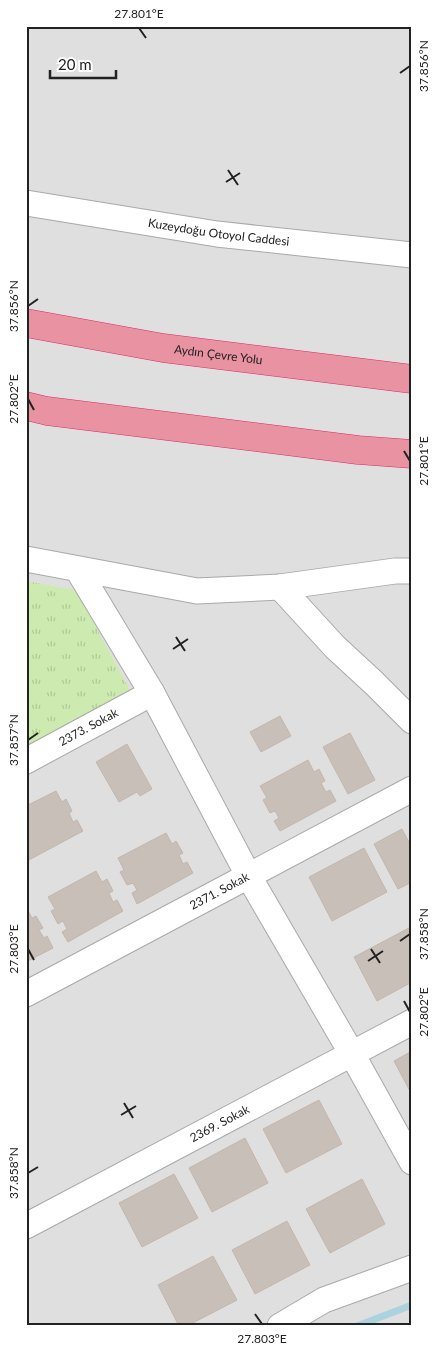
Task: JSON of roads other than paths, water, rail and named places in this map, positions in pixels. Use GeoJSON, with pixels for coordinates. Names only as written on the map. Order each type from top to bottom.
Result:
{"type":"FeatureCollection","features":[{"type":"Feature","properties":{"kind":"highway","name":"Aydın Çevre Yolu"},"geometry":{"type":"LineString","coordinates":[[26,323],[163,348],[412,379]]}},
{"type":"Feature","properties":{"kind":"highway"},"geometry":{"type":"LineString","coordinates":[[26,406],[47,411],[358,450],[412,454]]}},
{"type":"Feature","properties":{"kind":"street","name":"Kuzeydoğu Otoyol Caddesi"},"geometry":{"type":"LineString","coordinates":[[26,203],[217,234],[412,255]]}},
{"type":"Feature","properties":{"kind":"street"},"geometry":{"type":"LineString","coordinates":[[26,559],[197,592],[280,587],[395,570],[412,571]]}},
{"type":"Feature","properties":{"kind":"street"},"geometry":{"type":"LineString","coordinates":[[78,570],[152,693],[248,875],[412,1162]]}},
{"type":"Feature","properties":{"kind":"street"},"geometry":{"type":"LineString","coordinates":[[280,587],[335,646],[412,721]]}},
{"type":"Feature","properties":{"kind":"street","name":"2373. Sokak"},"geometry":{"type":"LineString","coordinates":[[26,761],[152,693]]}},
{"type":"Feature","properties":{"kind":"street","name":"2371. Sokak"},"geometry":{"type":"LineString","coordinates":[[26,994],[412,789]]}},
{"type":"Feature","properties":{"kind":"street","name":"2369. Sokak"},"geometry":{"type":"LineString","coordinates":[[26,1226],[412,1022]]}},
{"type":"Feature","properties":{"kind":"street"},"geometry":{"type":"LineString","coordinates":[[280,1326],[324,1300],[412,1268]]}},
{"type":"Feature","properties":{"kind":"waterway"},"geometry":{"type":"LineString","coordinates":[[357,1326],[412,1305]]}}]}
